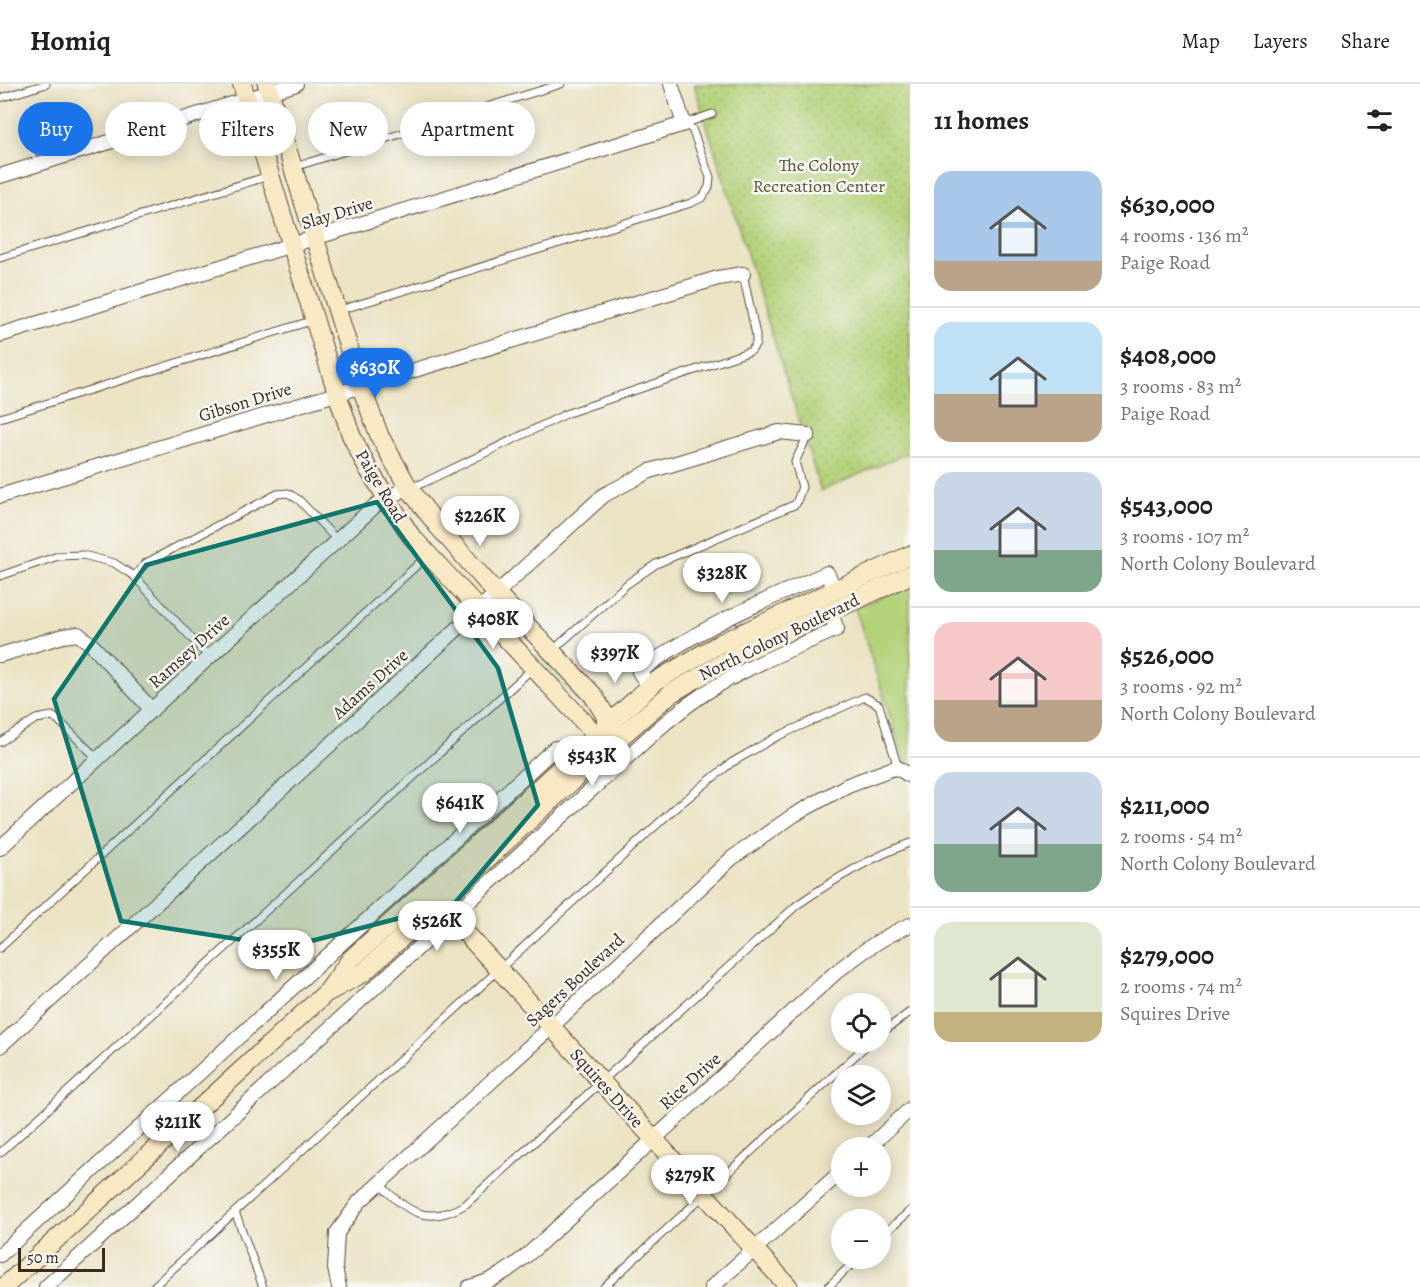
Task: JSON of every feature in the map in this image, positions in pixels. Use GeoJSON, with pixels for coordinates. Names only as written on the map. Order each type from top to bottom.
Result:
{"type":"FeatureCollection","features":[{"type":"Feature","properties":{"kind":"main road","name":"Paige Road"},"geometry":{"type":"LineString","coordinates":[[268,88],[361,387],[380,437],[408,487],[437,525],[496,593],[593,695],[604,736]]}},
{"type":"Feature","properties":{"kind":"main road","name":"Paige Road"},"geometry":{"type":"LineString","coordinates":[[244,92],[337,393],[351,435],[367,467],[411,536],[533,668],[604,736]]}},
{"type":"Feature","properties":{"kind":"main road","name":"North Colony Boulevard"},"geometry":{"type":"LineString","coordinates":[[328,992],[363,973],[446,911],[634,700],[650,687],[687,661],[721,643],[910,555]]}},
{"type":"Feature","properties":{"kind":"main road","name":"North Colony Boulevard"},"geometry":{"type":"LineString","coordinates":[[4,1287],[328,992],[350,960],[420,883],[573,756],[651,709],[692,680],[735,656],[910,575]]}},
{"type":"Feature","properties":{"kind":"main road"},"geometry":{"type":"LineString","coordinates":[[593,695],[618,703],[634,700]]}},
{"type":"Feature","properties":{"kind":"main road","name":"Squires Drive"},"geometry":{"type":"LineString","coordinates":[[420,883],[789,1287]]}},
{"type":"Feature","properties":{"kind":"street"},"geometry":{"type":"LineString","coordinates":[[0,176],[244,92],[296,84]]}},
{"type":"Feature","properties":{"kind":"street"},"geometry":{"type":"LineString","coordinates":[[671,84],[684,124]]}},
{"type":"Feature","properties":{"kind":"street","name":"Slay Drive"},"geometry":{"type":"LineString","coordinates":[[0,335],[684,124]]}},
{"type":"Feature","properties":{"kind":"street","name":"Gibson Drive"},"geometry":{"type":"LineString","coordinates":[[0,496],[718,278],[743,274]]}},
{"type":"Feature","properties":{"kind":"street","name":"Adams Drive"},"geometry":{"type":"LineString","coordinates":[[0,1046],[604,495],[650,471],[779,432],[808,435]]}},
{"type":"Feature","properties":{"kind":"street","name":"Ramsey Drive"},"geometry":{"type":"LineString","coordinates":[[0,848],[376,505],[408,487]]}},
{"type":"Feature","properties":{"kind":"street"},"geometry":{"type":"LineString","coordinates":[[45,1287],[446,911],[690,703],[744,671],[837,629],[830,612]]}},
{"type":"Feature","properties":{"kind":"street"},"geometry":{"type":"LineString","coordinates":[[0,655],[63,636],[78,634],[91,644],[152,710]]}},
{"type":"Feature","properties":{"kind":"street","name":"Sagers Boulevard"},"geometry":{"type":"LineString","coordinates":[[339,1287],[335,1268],[337,1233],[359,1202],[552,1027],[732,858],[794,814],[848,785],[904,772]]}},
{"type":"Feature","properties":{"kind":"street"},"geometry":{"type":"LineString","coordinates":[[0,1254],[420,883]]}},
{"type":"Feature","properties":{"kind":"street","name":"Rice Drive"},"geometry":{"type":"LineString","coordinates":[[469,1287],[506,1272],[532,1251],[835,973],[867,948],[910,925]]}},
{"type":"Feature","properties":{"kind":"street"},"geometry":{"type":"LineString","coordinates":[[880,1137],[910,1109]]}},
{"type":"Feature","properties":{"kind":"street"},"geometry":{"type":"LineString","coordinates":[[712,1287],[831,1181]]}},
{"type":"Feature","properties":{"kind":"lane"},"geometry":{"type":"LineString","coordinates":[[0,99],[46,84]]}},
{"type":"Feature","properties":{"kind":"lane"},"geometry":{"type":"LineString","coordinates":[[293,167],[561,84]]}},
{"type":"Feature","properties":{"kind":"lane"},"geometry":{"type":"LineString","coordinates":[[684,124],[712,114]]}},
{"type":"Feature","properties":{"kind":"lane"},"geometry":{"type":"LineString","coordinates":[[338,311],[691,203],[703,197],[709,187],[710,177],[692,129],[684,124]]}},
{"type":"Feature","properties":{"kind":"lane"},"geometry":{"type":"LineString","coordinates":[[0,258],[269,176]]}},
{"type":"Feature","properties":{"kind":"lane"},"geometry":{"type":"LineString","coordinates":[[408,487],[423,483],[568,413],[751,351],[756,344],[756,335],[743,274]]}},
{"type":"Feature","properties":{"kind":"lane"},"geometry":{"type":"LineString","coordinates":[[0,418],[315,320]]}},
{"type":"Feature","properties":{"kind":"lane"},"geometry":{"type":"LineString","coordinates":[[552,651],[627,584],[656,564],[796,504],[802,487],[795,462],[808,435]]}},
{"type":"Feature","properties":{"kind":"lane"},"geometry":{"type":"LineString","coordinates":[[134,576],[146,563],[277,494],[288,493],[299,500],[337,540]]}},
{"type":"Feature","properties":{"kind":"lane"},"geometry":{"type":"LineString","coordinates":[[0,576],[58,556],[83,555],[114,563],[134,576],[209,657]]}},
{"type":"Feature","properties":{"kind":"lane"},"geometry":{"type":"LineString","coordinates":[[0,948],[429,555]]}},
{"type":"Feature","properties":{"kind":"lane"},"geometry":{"type":"LineString","coordinates":[[0,1153],[533,668]]}},
{"type":"Feature","properties":{"kind":"lane"},"geometry":{"type":"LineString","coordinates":[[153,1287],[674,809],[731,763],[776,737],[865,697],[879,705],[904,772]]}},
{"type":"Feature","properties":{"kind":"lane"},"geometry":{"type":"LineString","coordinates":[[0,742],[36,719],[52,716],[98,759]]}},
{"type":"Feature","properties":{"kind":"lane"},"geometry":{"type":"LineString","coordinates":[[379,1183],[392,1197],[414,1213],[438,1216],[452,1212],[473,1198],[797,905],[835,879],[886,852],[910,843]]}},
{"type":"Feature","properties":{"kind":"lane"},"geometry":{"type":"LineString","coordinates":[[891,1026],[910,1012]]}},
{"type":"Feature","properties":{"kind":"lane"},"geometry":{"type":"LineString","coordinates":[[604,1287],[858,1053]]}},
{"type":"Feature","properties":{"kind":"lane"},"geometry":{"type":"LineString","coordinates":[[891,1228],[910,1211]]}},
{"type":"Feature","properties":{"kind":"lane"},"geometry":{"type":"LineString","coordinates":[[235,1212],[263,1287]]}},
{"type":"Feature","properties":{"kind":"lane"},"geometry":{"type":"LineString","coordinates":[[828,1287],[847,1269]]}},
{"type":"Feature","properties":{"kind":"highlighted area"},"geometry":{"type":"Polygon","coordinates":[[[377,502],[498,668],[538,805],[454,904],[288,947],[121,921],[54,699],[146,565],[377,502]]]}},
{"type":"Feature","properties":{"kind":"green space","name":"The Colony Recreation Center"},"geometry":{"type":"Polygon","coordinates":[[[694,84],[910,84],[910,452],[821,491],[694,84]]]}},
{"type":"Feature","properties":{"kind":"green space"},"geometry":{"type":"Polygon","coordinates":[[[910,585],[910,778],[855,608],[910,585]]]}},
{"type":"Feature","properties":{"kind":"green space"},"geometry":{"type":"Polygon","coordinates":[[[537,653],[591,704],[585,709],[535,655],[537,653]]]}}]}
